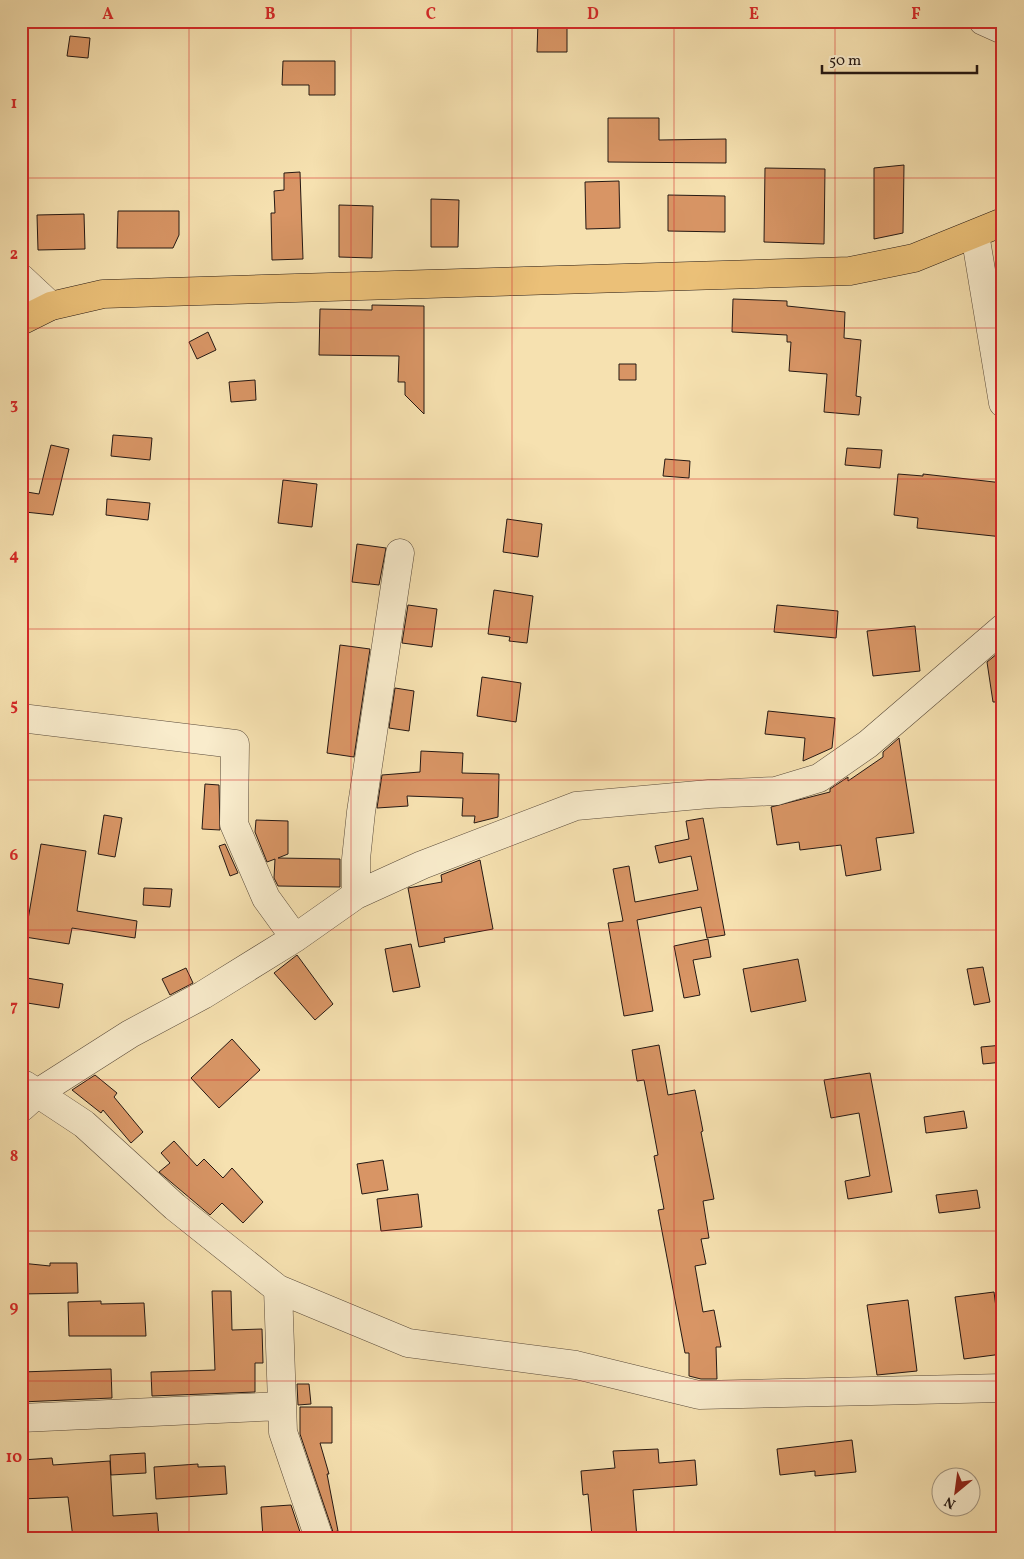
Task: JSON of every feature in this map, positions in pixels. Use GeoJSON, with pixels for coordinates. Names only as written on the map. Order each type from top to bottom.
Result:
{"type":"FeatureCollection","features":[{"type":"Feature","properties":{"kind":"main road"},"geometry":{"type":"LineString","coordinates":[[21,321],[51,306],[103,294],[850,271],[914,258],[1003,222]]}},
{"type":"Feature","properties":{"kind":"street"},"geometry":{"type":"LineString","coordinates":[[983,21],[1003,30]]}},
{"type":"Feature","properties":{"kind":"street"},"geometry":{"type":"LineString","coordinates":[[975,234],[1003,403]]}},
{"type":"Feature","properties":{"kind":"street"},"geometry":{"type":"LineString","coordinates":[[21,278],[51,306]]}},
{"type":"Feature","properties":{"kind":"street"},"geometry":{"type":"LineString","coordinates":[[356,895],[356,859],[361,812],[400,553]]}},
{"type":"Feature","properties":{"kind":"street"},"geometry":{"type":"LineString","coordinates":[[27,1094],[130,1034],[203,995],[295,938],[356,895],[422,865],[576,806],[709,794],[776,791],[819,778],[868,744],[1003,628]]}},
{"type":"Feature","properties":{"kind":"street"},"geometry":{"type":"LineString","coordinates":[[21,718],[235,744],[234,824],[266,898],[295,938]]}},
{"type":"Feature","properties":{"kind":"street"},"geometry":{"type":"LineString","coordinates":[[27,1094],[84,1124],[175,1207],[278,1289],[408,1343],[576,1365],[699,1395],[1003,1388]]}},
{"type":"Feature","properties":{"kind":"street"},"geometry":{"type":"LineString","coordinates":[[278,1289],[283,1432],[319,1538]]}},
{"type":"Feature","properties":{"kind":"street"},"geometry":{"type":"LineString","coordinates":[[21,1418],[281,1406]]}},
{"type":"Feature","properties":{"kind":"building"},"geometry":{"type":"Polygon","coordinates":[[[538,21],[557,21],[567,26],[567,52],[537,52],[538,21]]]}},
{"type":"Feature","properties":{"kind":"building"},"geometry":{"type":"Polygon","coordinates":[[[70,36],[90,38],[88,58],[67,56],[70,36]]]}},
{"type":"Feature","properties":{"kind":"building"},"geometry":{"type":"Polygon","coordinates":[[[283,61],[335,61],[335,95],[309,95],[309,85],[282,85],[283,61]]]}},
{"type":"Feature","properties":{"kind":"building"},"geometry":{"type":"Polygon","coordinates":[[[608,118],[659,118],[659,140],[726,139],[726,163],[608,162],[608,118]]]}},
{"type":"Feature","properties":{"kind":"building"},"geometry":{"type":"Polygon","coordinates":[[[904,165],[903,233],[874,239],[874,168],[904,165]]]}},
{"type":"Feature","properties":{"kind":"building"},"geometry":{"type":"Polygon","coordinates":[[[765,168],[825,169],[824,244],[764,242],[765,168]]]}},
{"type":"Feature","properties":{"kind":"building"},"geometry":{"type":"Polygon","coordinates":[[[300,172],[303,259],[272,260],[271,213],[275,213],[274,191],[284,190],[284,173],[300,172]]]}},
{"type":"Feature","properties":{"kind":"building"},"geometry":{"type":"Polygon","coordinates":[[[619,181],[620,228],[586,229],[585,182],[619,181]]]}},
{"type":"Feature","properties":{"kind":"building"},"geometry":{"type":"Polygon","coordinates":[[[668,195],[725,196],[725,232],[668,231],[668,195]]]}},
{"type":"Feature","properties":{"kind":"building"},"geometry":{"type":"Polygon","coordinates":[[[431,199],[459,200],[458,247],[431,247],[431,199]]]}},
{"type":"Feature","properties":{"kind":"building"},"geometry":{"type":"Polygon","coordinates":[[[339,205],[373,206],[372,258],[339,257],[339,205]]]}},
{"type":"Feature","properties":{"kind":"building"},"geometry":{"type":"Polygon","coordinates":[[[118,211],[179,211],[179,235],[173,248],[117,248],[118,211]]]}},
{"type":"Feature","properties":{"kind":"building"},"geometry":{"type":"Polygon","coordinates":[[[84,214],[85,249],[38,250],[37,215],[84,214]]]}},
{"type":"Feature","properties":{"kind":"building"},"geometry":{"type":"Polygon","coordinates":[[[733,299],[787,301],[787,306],[845,312],[844,338],[861,340],[856,396],[861,397],[859,415],[824,412],[827,374],[789,371],[791,342],[787,342],[787,335],[732,332],[733,299]]]}},
{"type":"Feature","properties":{"kind":"building"},"geometry":{"type":"Polygon","coordinates":[[[372,305],[424,306],[424,414],[405,395],[405,382],[398,382],[399,356],[319,355],[320,309],[372,310],[372,305]]]}},
{"type":"Feature","properties":{"kind":"building"},"geometry":{"type":"Polygon","coordinates":[[[208,332],[216,350],[197,359],[189,342],[208,332]]]}},
{"type":"Feature","properties":{"kind":"building"},"geometry":{"type":"Polygon","coordinates":[[[619,364],[636,364],[636,380],[619,380],[619,364]]]}},
{"type":"Feature","properties":{"kind":"building"},"geometry":{"type":"Polygon","coordinates":[[[255,380],[256,400],[231,402],[229,382],[255,380]]]}},
{"type":"Feature","properties":{"kind":"building"},"geometry":{"type":"Polygon","coordinates":[[[113,435],[152,438],[150,460],[111,456],[113,435]]]}},
{"type":"Feature","properties":{"kind":"building"},"geometry":{"type":"Polygon","coordinates":[[[51,445],[69,449],[53,515],[25,512],[27,492],[39,494],[51,445]]]}},
{"type":"Feature","properties":{"kind":"building"},"geometry":{"type":"Polygon","coordinates":[[[847,448],[882,450],[880,468],[845,465],[847,448]]]}},
{"type":"Feature","properties":{"kind":"building"},"geometry":{"type":"Polygon","coordinates":[[[665,459],[690,461],[689,478],[663,476],[665,459]]]}},
{"type":"Feature","properties":{"kind":"building"},"geometry":{"type":"Polygon","coordinates":[[[898,474],[923,476],[923,474],[1003,483],[1003,537],[917,528],[918,518],[894,515],[898,474]]]}},
{"type":"Feature","properties":{"kind":"building"},"geometry":{"type":"Polygon","coordinates":[[[283,480],[317,484],[312,527],[278,523],[283,480]]]}},
{"type":"Feature","properties":{"kind":"building"},"geometry":{"type":"Polygon","coordinates":[[[107,499],[150,503],[148,520],[106,515],[107,499]]]}},
{"type":"Feature","properties":{"kind":"building"},"geometry":{"type":"Polygon","coordinates":[[[507,519],[542,524],[538,557],[503,552],[507,519]]]}},
{"type":"Feature","properties":{"kind":"building"},"geometry":{"type":"Polygon","coordinates":[[[357,544],[386,548],[379,585],[352,582],[357,544]]]}},
{"type":"Feature","properties":{"kind":"building"},"geometry":{"type":"Polygon","coordinates":[[[494,590],[533,596],[527,643],[509,641],[510,637],[488,634],[494,590]]]}},
{"type":"Feature","properties":{"kind":"building"},"geometry":{"type":"Polygon","coordinates":[[[408,605],[437,609],[432,647],[402,643],[408,605]]]}},
{"type":"Feature","properties":{"kind":"building"},"geometry":{"type":"Polygon","coordinates":[[[777,605],[838,611],[836,638],[774,632],[777,605]]]}},
{"type":"Feature","properties":{"kind":"building"},"geometry":{"type":"Polygon","coordinates":[[[915,626],[920,671],[873,676],[867,631],[915,626]]]}},
{"type":"Feature","properties":{"kind":"building"},"geometry":{"type":"Polygon","coordinates":[[[340,645],[370,649],[354,757],[327,753],[340,645]]]}},
{"type":"Feature","properties":{"kind":"building"},"geometry":{"type":"Polygon","coordinates":[[[1003,649],[1003,702],[993,702],[987,662],[1003,649]]]}},
{"type":"Feature","properties":{"kind":"building"},"geometry":{"type":"Polygon","coordinates":[[[482,677],[521,683],[516,722],[477,716],[482,677]]]}},
{"type":"Feature","properties":{"kind":"building"},"geometry":{"type":"Polygon","coordinates":[[[395,688],[414,691],[409,731],[389,728],[395,688]]]}},
{"type":"Feature","properties":{"kind":"building"},"geometry":{"type":"Polygon","coordinates":[[[768,711],[835,718],[832,748],[803,761],[805,738],[765,734],[768,711]]]}},
{"type":"Feature","properties":{"kind":"building"},"geometry":{"type":"Polygon","coordinates":[[[899,738],[914,833],[876,838],[881,870],[846,876],[841,845],[800,850],[799,842],[777,845],[771,807],[830,792],[830,789],[848,777],[848,781],[883,757],[883,752],[899,738]]]}},
{"type":"Feature","properties":{"kind":"building"},"geometry":{"type":"Polygon","coordinates":[[[421,751],[463,753],[462,773],[499,774],[498,817],[474,823],[475,816],[462,816],[463,798],[407,796],[408,806],[377,808],[382,775],[420,772],[421,751]]]}},
{"type":"Feature","properties":{"kind":"building"},"geometry":{"type":"Polygon","coordinates":[[[205,784],[219,785],[220,830],[202,829],[205,784]]]}},
{"type":"Feature","properties":{"kind":"building"},"geometry":{"type":"Polygon","coordinates":[[[104,815],[122,818],[115,857],[98,854],[104,815]]]}},
{"type":"Feature","properties":{"kind":"building"},"geometry":{"type":"Polygon","coordinates":[[[703,818],[725,935],[707,938],[701,907],[637,920],[653,1011],[624,1016],[608,923],[623,921],[613,869],[629,866],[635,902],[698,890],[691,856],[659,863],[655,846],[689,839],[686,821],[703,818]]]}},
{"type":"Feature","properties":{"kind":"building"},"geometry":{"type":"Polygon","coordinates":[[[256,820],[288,821],[288,854],[278,858],[340,859],[340,887],[278,886],[274,878],[275,859],[267,862],[255,832],[256,820]]]}},
{"type":"Feature","properties":{"kind":"building"},"geometry":{"type":"Polygon","coordinates":[[[41,844],[86,851],[77,911],[137,921],[135,938],[72,928],[69,944],[25,937],[41,844]]]}},
{"type":"Feature","properties":{"kind":"building"},"geometry":{"type":"Polygon","coordinates":[[[225,844],[238,873],[230,876],[219,846],[225,844]]]}},
{"type":"Feature","properties":{"kind":"building"},"geometry":{"type":"Polygon","coordinates":[[[480,860],[493,929],[444,938],[445,942],[419,947],[408,888],[442,882],[441,875],[480,860]]]}},
{"type":"Feature","properties":{"kind":"building"},"geometry":{"type":"Polygon","coordinates":[[[144,888],[172,889],[170,907],[143,905],[144,888]]]}},
{"type":"Feature","properties":{"kind":"building"},"geometry":{"type":"Polygon","coordinates":[[[708,939],[711,957],[693,960],[700,995],[684,998],[674,946],[708,939]]]}},
{"type":"Feature","properties":{"kind":"building"},"geometry":{"type":"Polygon","coordinates":[[[411,944],[420,987],[393,992],[385,949],[411,944]]]}},
{"type":"Feature","properties":{"kind":"building"},"geometry":{"type":"Polygon","coordinates":[[[297,955],[333,1004],[315,1020],[274,973],[297,955]]]}},
{"type":"Feature","properties":{"kind":"building"},"geometry":{"type":"Polygon","coordinates":[[[798,959],[806,1001],[751,1012],[743,969],[798,959]]]}},
{"type":"Feature","properties":{"kind":"building"},"geometry":{"type":"Polygon","coordinates":[[[983,967],[990,1002],[974,1005],[967,969],[983,967]]]}},
{"type":"Feature","properties":{"kind":"building"},"geometry":{"type":"Polygon","coordinates":[[[186,968],[193,983],[170,995],[162,979],[186,968]]]}},
{"type":"Feature","properties":{"kind":"building"},"geometry":{"type":"Polygon","coordinates":[[[21,977],[63,984],[59,1008],[21,1002],[21,977]]]}},
{"type":"Feature","properties":{"kind":"building"},"geometry":{"type":"Polygon","coordinates":[[[232,1039],[260,1070],[219,1108],[191,1078],[232,1039]]]}},
{"type":"Feature","properties":{"kind":"building"},"geometry":{"type":"Polygon","coordinates":[[[659,1045],[668,1095],[695,1090],[703,1131],[701,1132],[714,1199],[703,1201],[709,1238],[701,1239],[706,1264],[695,1266],[703,1312],[714,1310],[721,1347],[716,1347],[717,1379],[701,1379],[689,1376],[689,1353],[685,1353],[658,1210],[664,1209],[654,1156],[658,1155],[644,1080],[637,1081],[632,1050],[659,1045]]]}},
{"type":"Feature","properties":{"kind":"building"},"geometry":{"type":"Polygon","coordinates":[[[1003,1045],[1003,1062],[983,1064],[981,1047],[1003,1045]]]}},
{"type":"Feature","properties":{"kind":"building"},"geometry":{"type":"Polygon","coordinates":[[[870,1073],[892,1192],[848,1199],[845,1181],[870,1176],[859,1113],[831,1118],[824,1080],[870,1073]]]}},
{"type":"Feature","properties":{"kind":"building"},"geometry":{"type":"Polygon","coordinates":[[[95,1075],[117,1093],[114,1097],[143,1132],[131,1143],[103,1110],[101,1113],[72,1090],[95,1075]]]}},
{"type":"Feature","properties":{"kind":"building"},"geometry":{"type":"Polygon","coordinates":[[[964,1111],[967,1128],[926,1133],[924,1117],[964,1111]]]}},
{"type":"Feature","properties":{"kind":"building"},"geometry":{"type":"Polygon","coordinates":[[[174,1141],[197,1166],[204,1159],[223,1178],[232,1168],[263,1202],[243,1223],[222,1203],[210,1215],[159,1172],[170,1163],[161,1153],[174,1141]]]}},
{"type":"Feature","properties":{"kind":"building"},"geometry":{"type":"Polygon","coordinates":[[[383,1160],[388,1190],[362,1194],[357,1164],[383,1160]]]}},
{"type":"Feature","properties":{"kind":"building"},"geometry":{"type":"Polygon","coordinates":[[[977,1190],[980,1208],[939,1213],[936,1195],[977,1190]]]}},
{"type":"Feature","properties":{"kind":"building"},"geometry":{"type":"Polygon","coordinates":[[[418,1194],[422,1227],[381,1231],[377,1199],[418,1194]]]}},
{"type":"Feature","properties":{"kind":"building"},"geometry":{"type":"Polygon","coordinates":[[[21,1263],[50,1266],[50,1263],[77,1263],[78,1293],[21,1294],[21,1263]]]}},
{"type":"Feature","properties":{"kind":"building"},"geometry":{"type":"Polygon","coordinates":[[[212,1291],[231,1291],[232,1330],[262,1329],[263,1363],[255,1363],[255,1392],[152,1396],[151,1372],[215,1370],[212,1291]]]}},
{"type":"Feature","properties":{"kind":"building"},"geometry":{"type":"Polygon","coordinates":[[[994,1292],[1002,1354],[964,1359],[955,1297],[994,1292]]]}},
{"type":"Feature","properties":{"kind":"building"},"geometry":{"type":"Polygon","coordinates":[[[908,1300],[917,1371],[877,1375],[867,1305],[908,1300]]]}},
{"type":"Feature","properties":{"kind":"building"},"geometry":{"type":"Polygon","coordinates":[[[101,1301],[101,1304],[144,1303],[146,1336],[69,1336],[68,1302],[101,1301]]]}},
{"type":"Feature","properties":{"kind":"building"},"geometry":{"type":"Polygon","coordinates":[[[111,1369],[112,1398],[21,1402],[21,1372],[111,1369]]]}},
{"type":"Feature","properties":{"kind":"building"},"geometry":{"type":"Polygon","coordinates":[[[297,1384],[309,1384],[311,1404],[298,1405],[297,1384]]]}},
{"type":"Feature","properties":{"kind":"building"},"geometry":{"type":"Polygon","coordinates":[[[300,1407],[332,1407],[332,1443],[320,1443],[329,1474],[327,1474],[338,1531],[333,1532],[300,1434],[300,1407]]]}},
{"type":"Feature","properties":{"kind":"building"},"geometry":{"type":"Polygon","coordinates":[[[852,1440],[856,1472],[815,1476],[815,1471],[780,1475],[777,1449],[852,1440]]]}},
{"type":"Feature","properties":{"kind":"building"},"geometry":{"type":"Polygon","coordinates":[[[658,1449],[659,1463],[695,1460],[697,1485],[633,1490],[637,1538],[592,1536],[588,1494],[583,1495],[581,1471],[615,1468],[613,1451],[658,1449]]]}},
{"type":"Feature","properties":{"kind":"building"},"geometry":{"type":"Polygon","coordinates":[[[145,1453],[146,1473],[111,1475],[110,1455],[145,1453]]]}},
{"type":"Feature","properties":{"kind":"building"},"geometry":{"type":"Polygon","coordinates":[[[52,1458],[53,1465],[110,1461],[113,1516],[157,1513],[159,1538],[73,1538],[68,1497],[21,1499],[21,1460],[52,1458]]]}},
{"type":"Feature","properties":{"kind":"building"},"geometry":{"type":"Polygon","coordinates":[[[198,1464],[198,1467],[225,1466],[227,1494],[156,1499],[154,1467],[198,1464]]]}},
{"type":"Feature","properties":{"kind":"building"},"geometry":{"type":"Polygon","coordinates":[[[291,1505],[302,1538],[263,1538],[261,1507],[291,1505]]]}}]}
